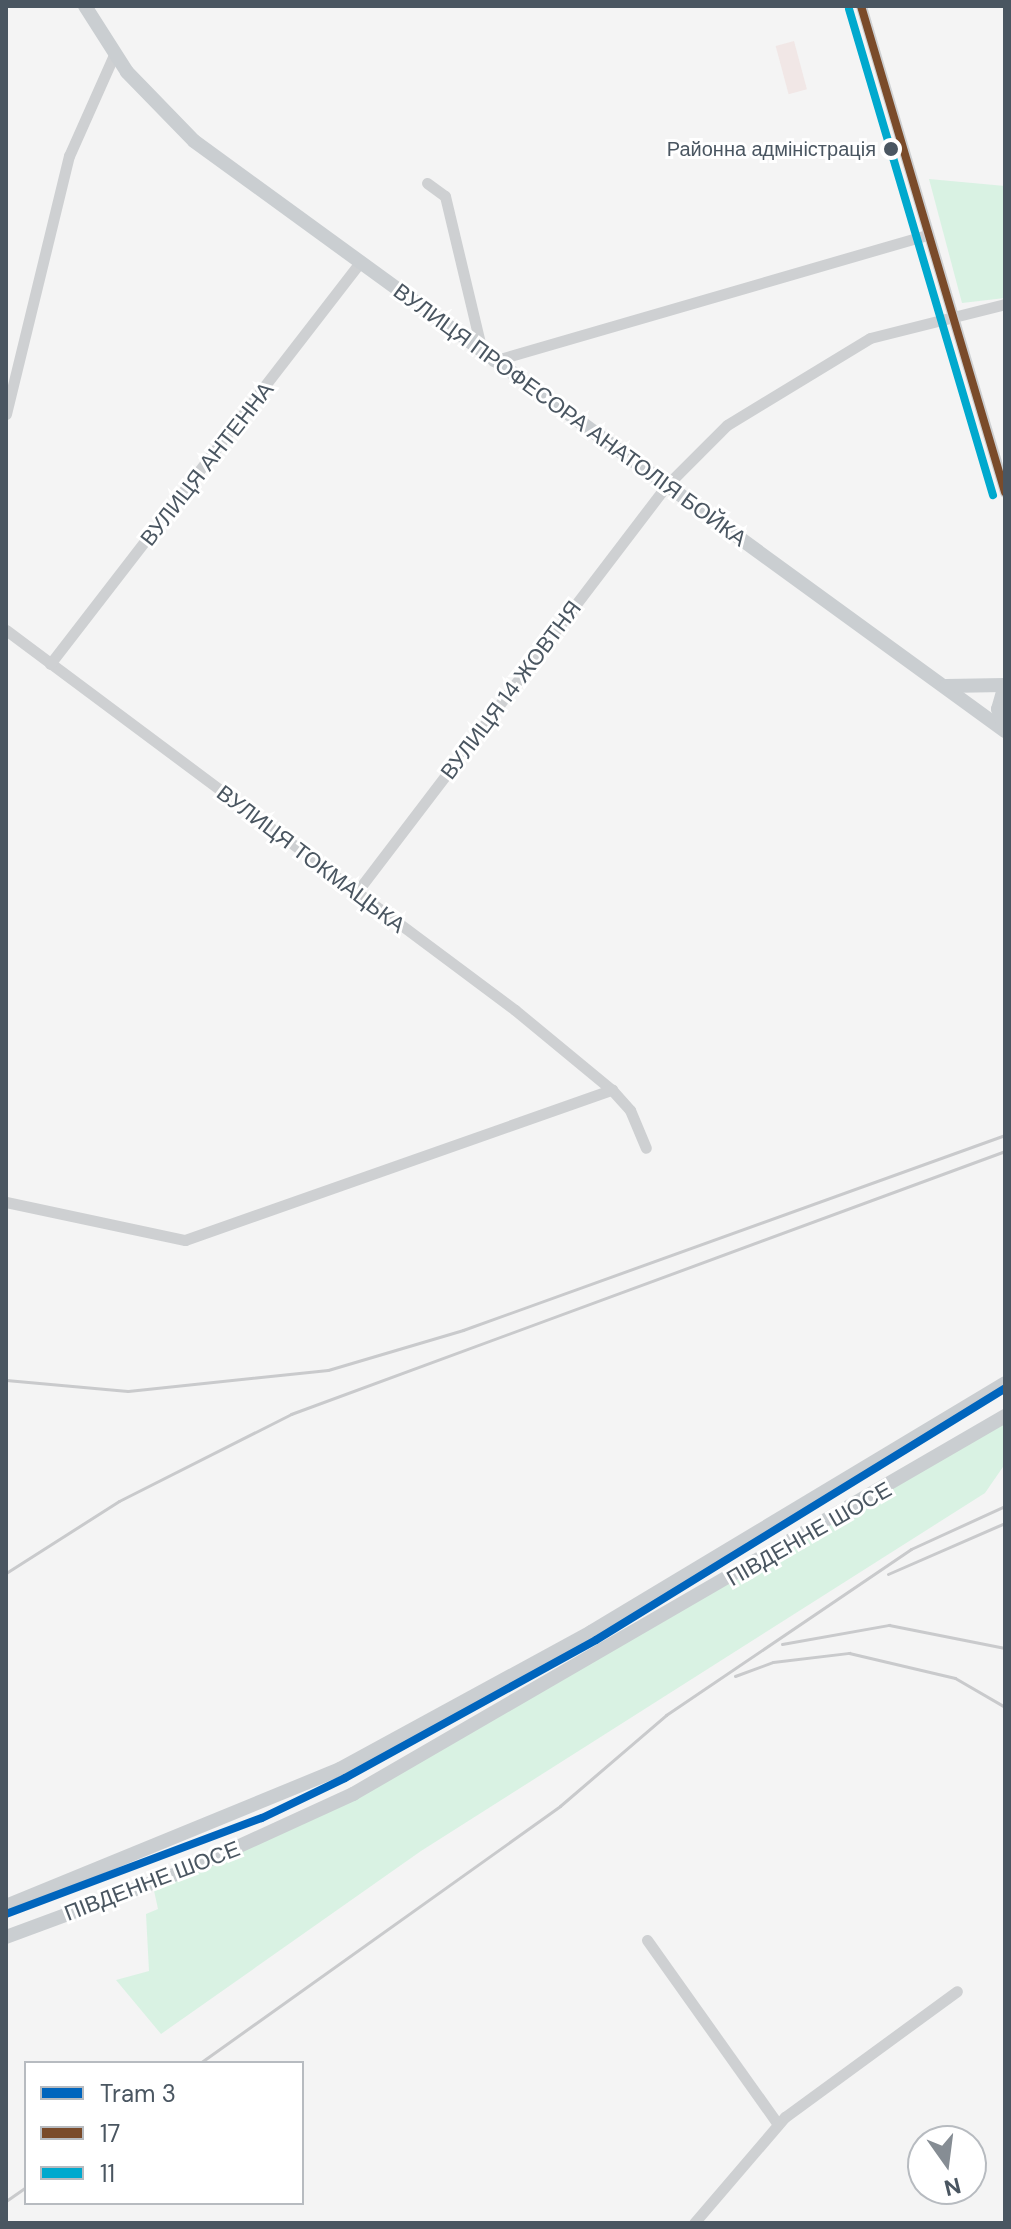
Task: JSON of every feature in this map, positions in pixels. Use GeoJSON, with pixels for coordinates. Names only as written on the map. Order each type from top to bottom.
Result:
{"type":"FeatureCollection","features":[{"type":"Feature","properties":{"kind":"main road"},"geometry":{"type":"LineString","coordinates":[[85,6],[114,55]]}},
{"type":"Feature","properties":{"kind":"main road"},"geometry":{"type":"LineString","coordinates":[[97,6],[114,55]]}},
{"type":"Feature","properties":{"kind":"main road","name":"ВУЛИЦЯ ПРОФЕСОРА АНАТОЛІЯ БОЙКА"},"geometry":{"type":"LineString","coordinates":[[114,55],[194,141],[361,261],[487,359],[1005,730]]}},
{"type":"Feature","properties":{"kind":"main road"},"geometry":{"type":"LineString","coordinates":[[946,686],[1005,685],[998,709],[1005,730]]}},
{"type":"Feature","properties":{"kind":"main road","name":"ПІВДЕННЕ ШОСЕ"},"geometry":{"type":"LineString","coordinates":[[6,1906],[340,1769],[591,1632],[1005,1383]]}},
{"type":"Feature","properties":{"kind":"main road","name":"ПІВДЕННЕ ШОСЕ"},"geometry":{"type":"LineString","coordinates":[[6,1937],[187,1870],[353,1794],[1005,1416]]}},
{"type":"Feature","properties":{"kind":"street"},"geometry":{"type":"LineString","coordinates":[[861,6],[926,235],[1005,492]]}},
{"type":"Feature","properties":{"kind":"street"},"geometry":{"type":"LineString","coordinates":[[6,414],[10,382],[69,156],[114,55]]}},
{"type":"Feature","properties":{"kind":"street"},"geometry":{"type":"LineString","coordinates":[[427,183],[445,196],[487,359],[926,235]]}},
{"type":"Feature","properties":{"kind":"street","name":"ВУЛИЦЯ АНТЕННА"},"geometry":{"type":"LineString","coordinates":[[50,664],[361,261]]}},
{"type":"Feature","properties":{"kind":"street","name":"ВУЛИЦЯ 14 ЖОВТНЯ"},"geometry":{"type":"LineString","coordinates":[[356,893],[666,486],[759,403],[870,338],[950,314],[1005,304]]}},
{"type":"Feature","properties":{"kind":"street","name":"ВУЛИЦЯ ТОКМАЦЬКА"},"geometry":{"type":"LineString","coordinates":[[6,630],[612,1090],[630,1110],[646,1148]]}},
{"type":"Feature","properties":{"kind":"street"},"geometry":{"type":"LineString","coordinates":[[6,1202],[185,1240],[612,1090]]}},
{"type":"Feature","properties":{"kind":"street"},"geometry":{"type":"LineString","coordinates":[[647,1940],[778,2124]]}},
{"type":"Feature","properties":{"kind":"street"},"geometry":{"type":"LineString","coordinates":[[694,2223],[778,2124],[957,1991]]}},
{"type":"Feature","properties":{"kind":"shaded area"},"geometry":{"type":"Polygon","coordinates":[[[794,41],[807,89],[789,94],[776,46],[794,41]]]}},
{"type":"Feature","properties":{"kind":"green space"},"geometry":{"type":"Polygon","coordinates":[[[929,179],[1005,186],[1005,298],[962,303],[929,179]]]}},
{"type":"Feature","properties":{"kind":"green space"},"geometry":{"type":"Polygon","coordinates":[[[1005,1416],[1005,1464],[985,1493],[421,1851],[161,2034],[116,1980],[149,1971],[146,1914],[158,1909],[153,1886],[270,1835],[1005,1416]]]}},
{"type":"Feature","properties":{"kind":"railway"},"geometry":{"type":"LineString","coordinates":[[6,1380],[128,1391],[328,1370],[463,1330],[1005,1135]]}},
{"type":"Feature","properties":{"kind":"railway"},"geometry":{"type":"LineString","coordinates":[[6,1573],[119,1501],[291,1414],[1005,1151]]}},
{"type":"Feature","properties":{"kind":"railway"},"geometry":{"type":"LineString","coordinates":[[203,2061],[560,1806],[666,1715],[911,1549],[1005,1506]]}},
{"type":"Feature","properties":{"kind":"railway"},"geometry":{"type":"LineString","coordinates":[[888,1574],[1005,1523]]}},
{"type":"Feature","properties":{"kind":"railway"},"geometry":{"type":"LineString","coordinates":[[782,1644],[889,1625],[1005,1648]]}},
{"type":"Feature","properties":{"kind":"railway"},"geometry":{"type":"LineString","coordinates":[[735,1676],[773,1662],[849,1653],[955,1678],[1005,1707]]}},
{"type":"Feature","properties":{"kind":"railway"},"geometry":{"type":"LineString","coordinates":[[6,2201],[24,2188]]}},
{"type":"Feature","properties":{"kind":"tram line","name":"3"},"geometry":{"type":"LineString","coordinates":[[6,1914],[262,1818],[345,1778],[596,1640],[1005,1388]]}},
{"type":"Feature","properties":{"kind":"transit line","name":"17"},"geometry":{"type":"LineString","coordinates":[[861,6],[1005,492]]}},
{"type":"Feature","properties":{"kind":"transit line","name":"11"},"geometry":{"type":"LineString","coordinates":[[849,9],[993,495]]}},
{"type":"Feature","properties":{"kind":"place","name":"Районна адміністрація"},"geometry":{"type":"Point","coordinates":[891,149]}}]}
